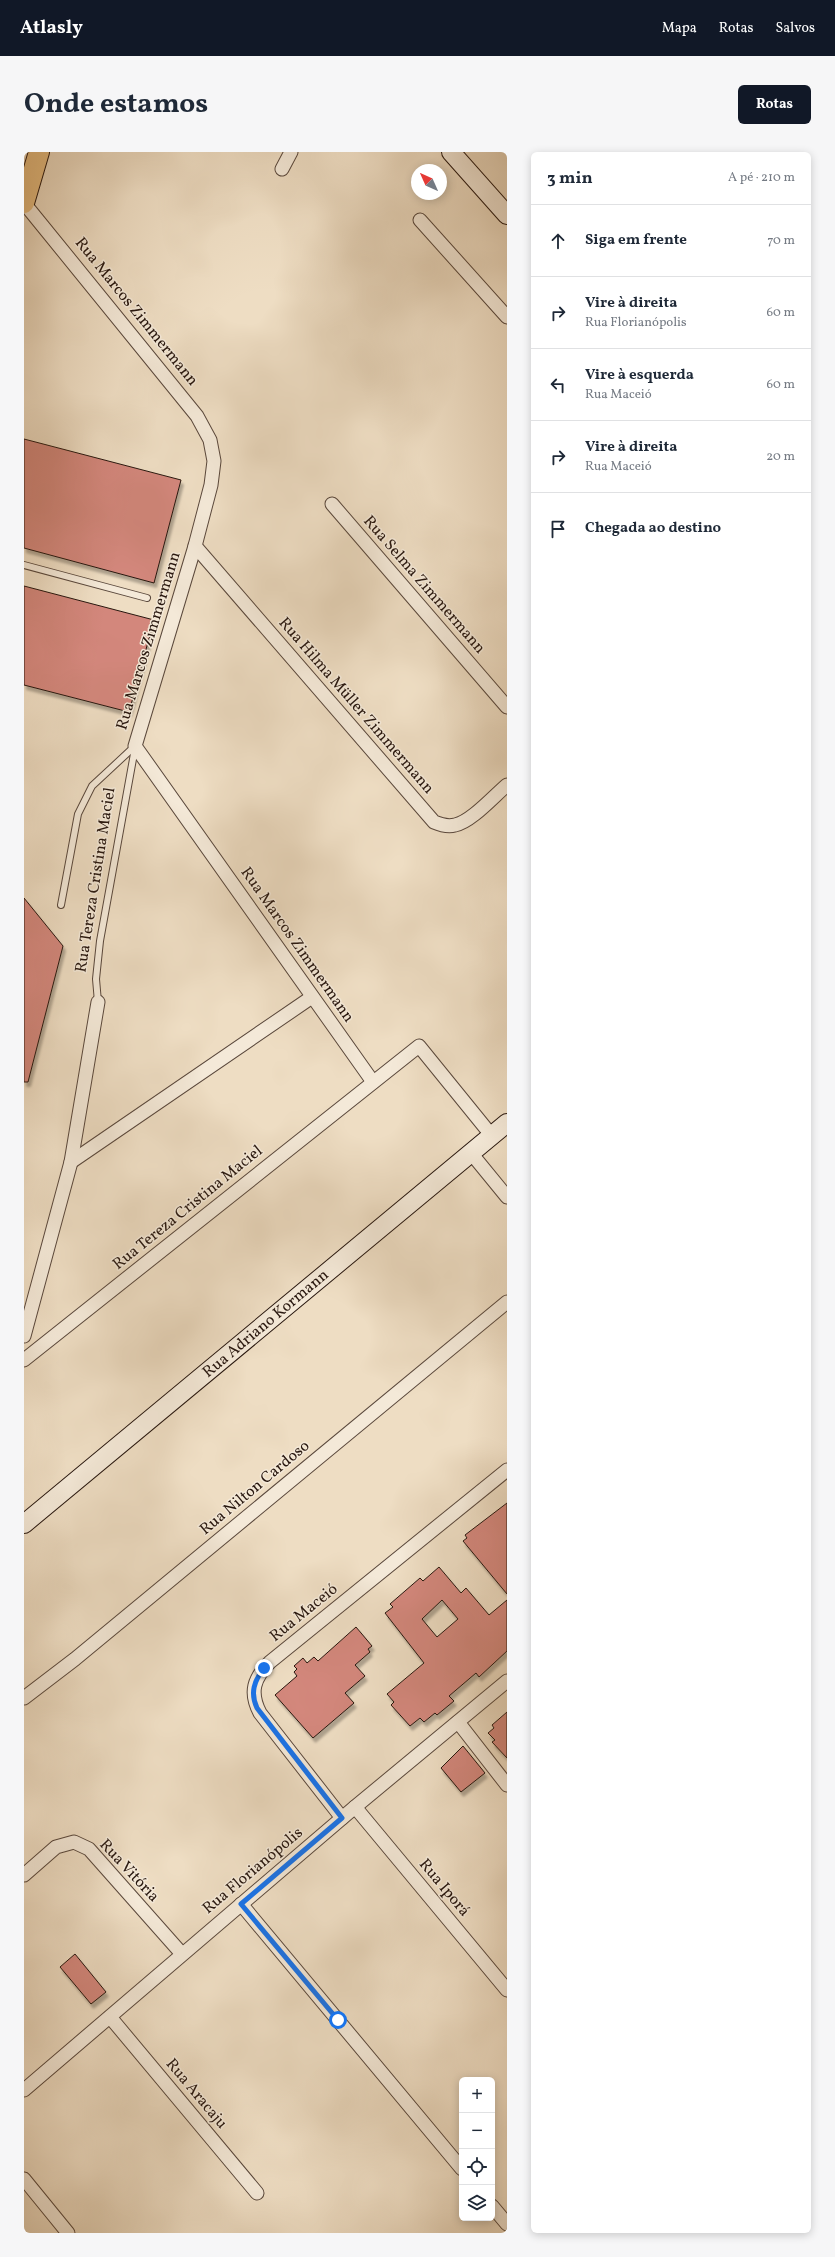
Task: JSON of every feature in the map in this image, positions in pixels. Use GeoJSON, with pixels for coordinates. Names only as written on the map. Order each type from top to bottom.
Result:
{"type":"FeatureCollection","features":[{"type":"Feature","properties":{"kind":"main road"},"geometry":{"type":"LineString","coordinates":[[24,203],[38,152]]}},
{"type":"Feature","properties":{"kind":"street"},"geometry":{"type":"LineString","coordinates":[[282,169],[291,152]]}},
{"type":"Feature","properties":{"kind":"street"},"geometry":{"type":"LineString","coordinates":[[451,152],[507,215]]}},
{"type":"Feature","properties":{"kind":"street","name":"Rua Marcos Zimmermann"},"geometry":{"type":"LineString","coordinates":[[24,203],[175,386],[197,416],[210,440],[214,461],[211,486],[195,546],[135,746],[373,1082]]}},
{"type":"Feature","properties":{"kind":"street"},"geometry":{"type":"LineString","coordinates":[[420,220],[507,318]]}},
{"type":"Feature","properties":{"kind":"street","name":"Rua Selma Zimmermann"},"geometry":{"type":"LineString","coordinates":[[332,504],[507,707]]}},
{"type":"Feature","properties":{"kind":"street","name":"Rua Hilma Müller Zimmermann"},"geometry":{"type":"LineString","coordinates":[[195,546],[434,822],[445,826],[456,825],[475,813],[507,785]]}},
{"type":"Feature","properties":{"kind":"street"},"geometry":{"type":"LineString","coordinates":[[71,1162],[312,997]]}},
{"type":"Feature","properties":{"kind":"street","name":"Rua Tereza Cristina Maciel"},"geometry":{"type":"LineString","coordinates":[[24,1336],[71,1162],[98,1002]]}},
{"type":"Feature","properties":{"kind":"street","name":"Rua Tereza Cristina Maciel"},"geometry":{"type":"LineString","coordinates":[[24,1360],[419,1046],[492,1136]]}},
{"type":"Feature","properties":{"kind":"street","name":"Rua Adriano Kormann"},"geometry":{"type":"LineString","coordinates":[[24,1524],[507,1124]]}},
{"type":"Feature","properties":{"kind":"street"},"geometry":{"type":"LineString","coordinates":[[471,1154],[507,1196]]}},
{"type":"Feature","properties":{"kind":"street","name":"Rua Nilton Cardoso"},"geometry":{"type":"LineString","coordinates":[[24,1698],[75,1659],[507,1302]]}},
{"type":"Feature","properties":{"kind":"street","name":"Rua Maceió"},"geometry":{"type":"LineString","coordinates":[[342,1818],[260,1713],[253,1694],[256,1681],[270,1662],[507,1470]]}},
{"type":"Feature","properties":{"kind":"street","name":"Rua Florianópolis"},"geometry":{"type":"LineString","coordinates":[[24,2090],[342,1818],[507,1681]]}},
{"type":"Feature","properties":{"kind":"street"},"geometry":{"type":"LineString","coordinates":[[458,1722],[507,1785]]}},
{"type":"Feature","properties":{"kind":"street","name":"Rua Iporá"},"geometry":{"type":"LineString","coordinates":[[355,1807],[507,1990]]}},
{"type":"Feature","properties":{"kind":"street","name":"Rua Vitória"},"geometry":{"type":"LineString","coordinates":[[24,1875],[56,1846],[74,1842],[89,1849],[182,1954]]}},
{"type":"Feature","properties":{"kind":"street"},"geometry":{"type":"LineString","coordinates":[[241,1904],[459,2166]]}},
{"type":"Feature","properties":{"kind":"street","name":"Rua Aracaju"},"geometry":{"type":"LineString","coordinates":[[110,2017],[257,2193]]}},
{"type":"Feature","properties":{"kind":"street"},"geometry":{"type":"LineString","coordinates":[[24,2179],[68,2233]]}},
{"type":"Feature","properties":{"kind":"street"},"geometry":{"type":"LineString","coordinates":[[495,2210],[507,2224]]}},
{"type":"Feature","properties":{"kind":"lane"},"geometry":{"type":"LineString","coordinates":[[24,565],[147,598]]}},
{"type":"Feature","properties":{"kind":"lane"},"geometry":{"type":"LineString","coordinates":[[62,905],[78,814],[92,786],[135,746]]}},
{"type":"Feature","properties":{"kind":"lane","name":"Rua Tereza Cristina Maciel"},"geometry":{"type":"LineString","coordinates":[[98,1002],[96,979],[100,941],[135,746]]}},
{"type":"Feature","properties":{"kind":"building"},"geometry":{"type":"Polygon","coordinates":[[[24,439],[181,480],[154,583],[24,548],[24,439]]]}},
{"type":"Feature","properties":{"kind":"building"},"geometry":{"type":"Polygon","coordinates":[[[24,586],[154,620],[129,712],[24,685],[24,586]]]}},
{"type":"Feature","properties":{"kind":"building"},"geometry":{"type":"Polygon","coordinates":[[[24,898],[63,946],[28,1082],[24,1082],[24,898]]]}},
{"type":"Feature","properties":{"kind":"building"},"geometry":{"type":"Polygon","coordinates":[[[507,1503],[507,1594],[463,1541],[467,1538],[465,1535],[507,1503]]]}},
{"type":"Feature","properties":{"kind":"building"},"geometry":{"type":"Polygon","coordinates":[[[439,1567],[461,1593],[466,1588],[489,1615],[507,1600],[507,1651],[479,1677],[476,1673],[449,1696],[454,1701],[437,1715],[435,1713],[424,1722],[420,1718],[410,1726],[391,1705],[394,1702],[387,1694],[424,1663],[385,1613],[393,1607],[390,1604],[420,1578],[423,1581],[439,1567]],[[442,1600],[422,1619],[437,1637],[458,1619],[442,1600]]]}},
{"type":"Feature","properties":{"kind":"building"},"geometry":{"type":"Polygon","coordinates":[[[356,1627],[372,1646],[368,1649],[370,1652],[355,1665],[365,1676],[345,1693],[354,1703],[313,1738],[275,1695],[297,1676],[294,1672],[297,1669],[294,1666],[303,1658],[307,1663],[314,1657],[318,1661],[356,1627]]]}},
{"type":"Feature","properties":{"kind":"building"},"geometry":{"type":"Polygon","coordinates":[[[507,1712],[507,1758],[492,1742],[495,1740],[488,1733],[494,1728],[492,1725],[507,1712]]]}},
{"type":"Feature","properties":{"kind":"building"},"geometry":{"type":"Polygon","coordinates":[[[463,1746],[485,1773],[461,1792],[441,1768],[463,1746]]]}},
{"type":"Feature","properties":{"kind":"building"},"geometry":{"type":"Polygon","coordinates":[[[75,1954],[106,1992],[91,2004],[60,1967],[75,1954]]]}},
{"type":"Feature","properties":{"kind":"route"},"geometry":{"type":"LineString","coordinates":[[264,1668],[258,1675],[253,1688],[254,1701],[257,1708],[326,1800],[342,1818],[241,1904],[338,2020]]}}]}
